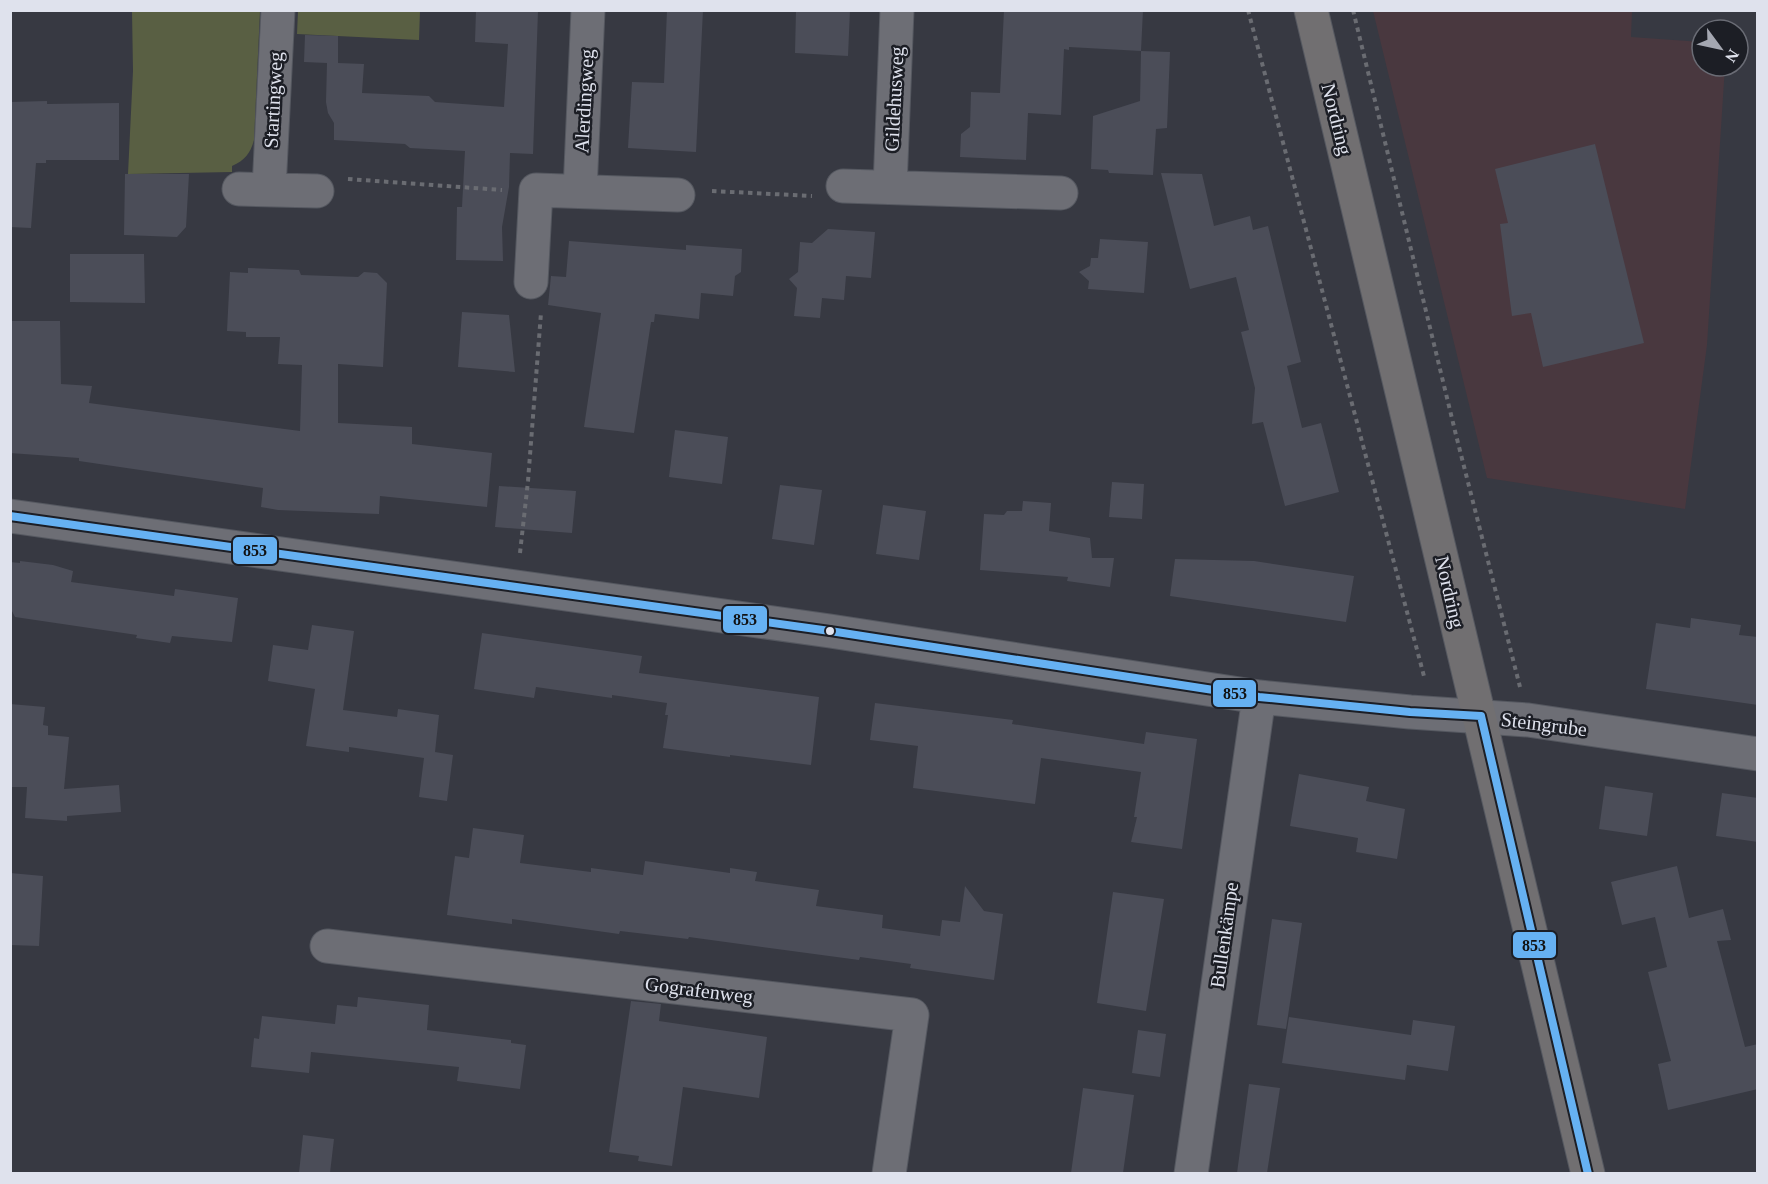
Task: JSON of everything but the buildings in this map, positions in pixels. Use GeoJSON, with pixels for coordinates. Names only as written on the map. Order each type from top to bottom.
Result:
{"type":"FeatureCollection","features":[{"type":"Feature","properties":{"kind":"main road","name":"Nordring"},"geometry":{"type":"LineString","coordinates":[[1311,10],[1588,1173]]}},
{"type":"Feature","properties":{"kind":"street","name":"Startingweg"},"geometry":{"type":"LineString","coordinates":[[278,10],[254,189],[316,191]]}},
{"type":"Feature","properties":{"kind":"street","name":"Alerdingweg"},"geometry":{"type":"LineString","coordinates":[[580,191],[588,10]]}},
{"type":"Feature","properties":{"kind":"street","name":"Gildehusweg"},"geometry":{"type":"LineString","coordinates":[[890,187],[897,10]]}},
{"type":"Feature","properties":{"kind":"street"},"geometry":{"type":"LineString","coordinates":[[843,186],[1061,193]]}},
{"type":"Feature","properties":{"kind":"street"},"geometry":{"type":"LineString","coordinates":[[531,282],[536,190],[678,195]]}},
{"type":"Feature","properties":{"kind":"street","name":"Steingrube"},"geometry":{"type":"LineString","coordinates":[[10,516],[830,631],[1259,697],[1434,714],[1528,720],[1758,754]]}},
{"type":"Feature","properties":{"kind":"street","name":"Bullenkämpe"},"geometry":{"type":"LineString","coordinates":[[1191,1173],[1259,697]]}},
{"type":"Feature","properties":{"kind":"street","name":"Gografenweg"},"geometry":{"type":"LineString","coordinates":[[327,946],[912,1015],[888,1173]]}},
{"type":"Feature","properties":{"kind":"path"},"geometry":{"type":"LineString","coordinates":[[1248,10],[1434,714]]}},
{"type":"Feature","properties":{"kind":"path"},"geometry":{"type":"LineString","coordinates":[[1353,10],[1528,720]]}},
{"type":"Feature","properties":{"kind":"path"},"geometry":{"type":"LineString","coordinates":[[316,191],[336,178],[536,190]]}},
{"type":"Feature","properties":{"kind":"path"},"geometry":{"type":"LineString","coordinates":[[678,195],[695,189],[820,197],[843,186]]}},
{"type":"Feature","properties":{"kind":"path"},"geometry":{"type":"LineString","coordinates":[[516,587],[528,481],[541,305],[531,282]]}},
{"type":"Feature","properties":{"kind":"shaded area"},"geometry":{"type":"Polygon","coordinates":[[[1373,11],[1632,11],[1631,37],[1690,41],[1690,78],[1724,78],[1707,345],[1685,509],[1487,478],[1373,11]]]}},
{"type":"Feature","properties":{"kind":"green space"},"geometry":{"type":"Polygon","coordinates":[[[132,11],[260,11],[254,140],[246,156],[232,166],[232,172],[128,174],[133,71],[132,11]]]}},
{"type":"Feature","properties":{"kind":"green space"},"geometry":{"type":"Polygon","coordinates":[[[298,11],[420,11],[419,40],[297,34],[298,11]]]}},
{"type":"Feature","properties":{"kind":"transit line","name":"853"},"geometry":{"type":"LineString","coordinates":[[10,516],[830,631],[1259,697],[1410,712],[1481,716]]}},
{"type":"Feature","properties":{"kind":"transit line","name":"853"},"geometry":{"type":"LineString","coordinates":[[1481,716],[1588,1174]]}}]}
